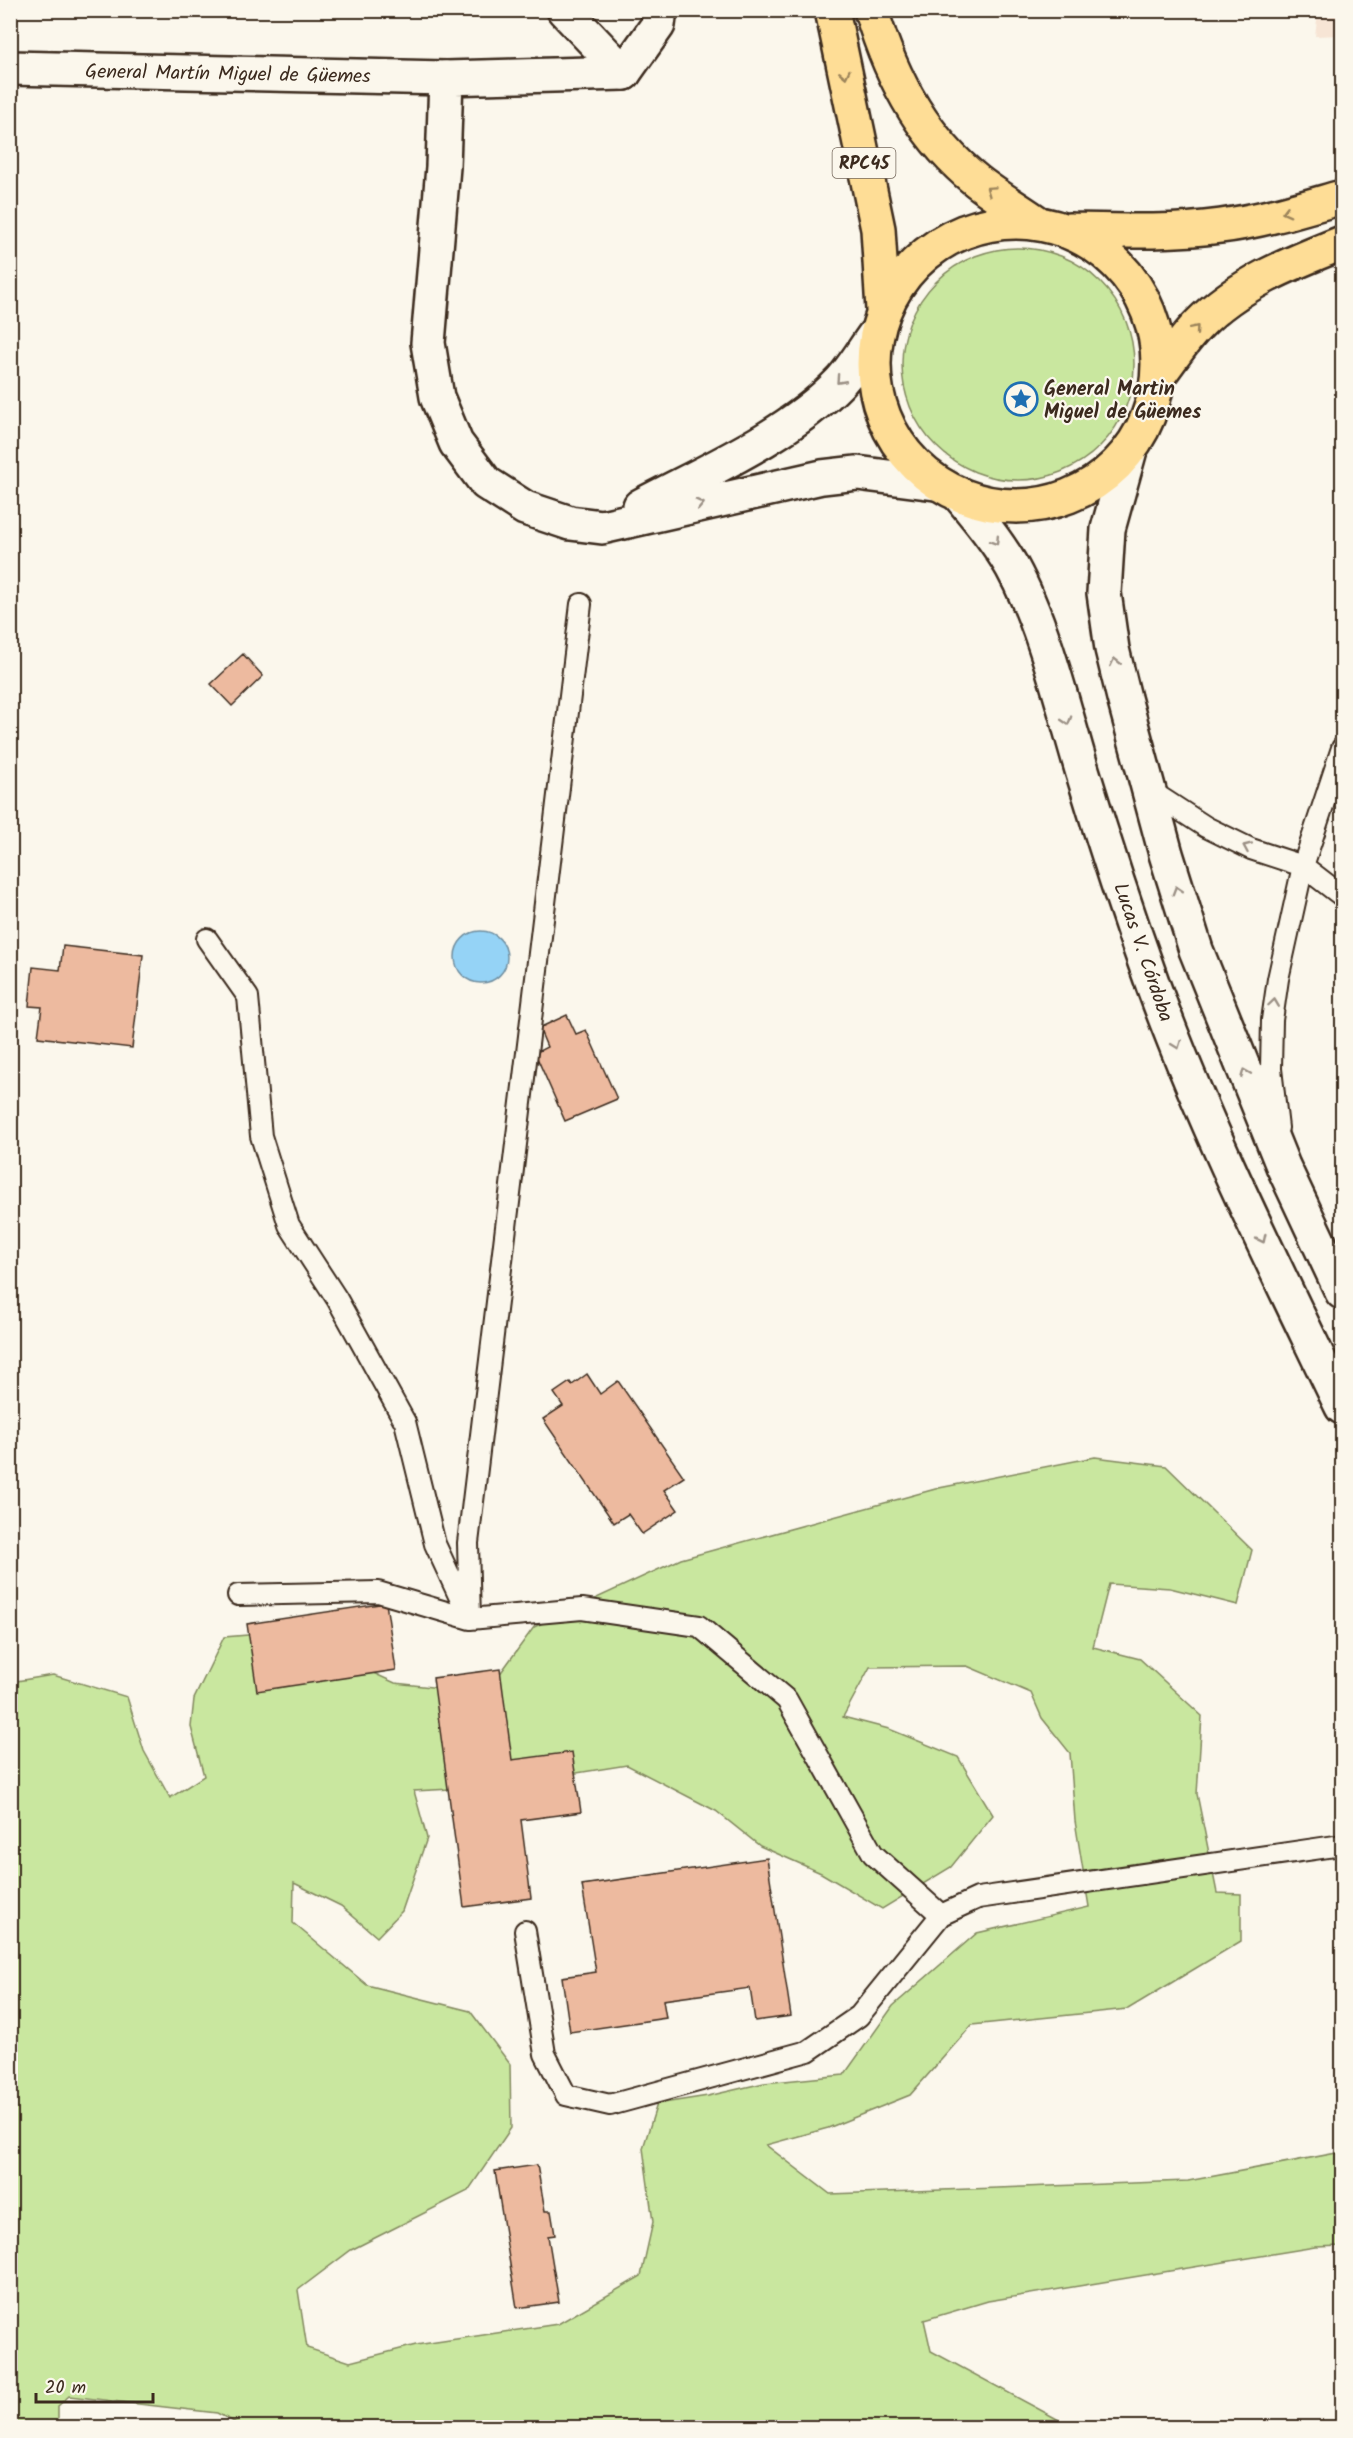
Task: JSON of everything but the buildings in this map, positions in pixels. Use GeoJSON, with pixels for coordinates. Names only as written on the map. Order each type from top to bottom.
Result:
{"type":"FeatureCollection","features":[{"type":"Feature","properties":{"kind":"main road","name":"RPC45"},"geometry":{"type":"LineString","coordinates":[[832,10],[878,230],[879,322],[873,376],[883,417],[904,454],[947,489],[981,503],[1005,507],[1029,507],[1075,494],[1095,483],[1114,468],[1130,450],[1144,427],[1154,401],[1159,375],[1157,344],[1150,314],[1136,286],[1116,263],[1093,244],[1051,226],[976,180],[931,136],[913,111],[871,10]]}},
{"type":"Feature","properties":{"kind":"main road","name":"RPC45"},"geometry":{"type":"LineString","coordinates":[[879,322],[902,278],[929,251],[962,232],[1000,222],[1179,231],[1266,218],[1342,197]]}},
{"type":"Feature","properties":{"kind":"main road","name":"RPC45"},"geometry":{"type":"LineString","coordinates":[[1159,375],[1198,325],[1246,287],[1292,262],[1342,243]]}},
{"type":"Feature","properties":{"kind":"street"},"geometry":{"type":"LineString","coordinates":[[564,10],[624,73],[658,25],[660,10]]}},
{"type":"Feature","properties":{"kind":"street","name":"General Martín Miguel de Güemes"},"geometry":{"type":"LineString","coordinates":[[10,68],[446,78],[624,73]]}},
{"type":"Feature","properties":{"kind":"street"},"geometry":{"type":"LineString","coordinates":[[446,78],[443,167],[428,344],[436,397],[456,442],[486,483],[525,508],[570,524],[602,527],[822,477],[857,473],[947,489]]}},
{"type":"Feature","properties":{"kind":"street"},"geometry":{"type":"LineString","coordinates":[[602,527],[766,438],[801,415],[840,381],[879,322]]}},
{"type":"Feature","properties":{"kind":"street"},"geometry":{"type":"LineString","coordinates":[[1130,450],[1108,529],[1104,593],[1112,649],[1166,854],[1196,950],[1283,1166],[1342,1292]]}},
{"type":"Feature","properties":{"kind":"street","name":"Lucas V. Córdoba"},"geometry":{"type":"LineString","coordinates":[[947,489],[990,532],[1012,568],[1032,608],[1154,987],[1232,1176],[1342,1407]]}},
{"type":"Feature","properties":{"kind":"lane"},"geometry":{"type":"LineString","coordinates":[[470,1619],[468,1543],[581,604]]}},
{"type":"Feature","properties":{"kind":"lane"},"geometry":{"type":"LineString","coordinates":[[1283,1166],[1271,1069],[1272,1020],[1278,979],[1303,866],[1342,748]]}},
{"type":"Feature","properties":{"kind":"lane"},"geometry":{"type":"LineString","coordinates":[[1149,790],[1215,831],[1251,849],[1303,866],[1342,896]]}},
{"type":"Feature","properties":{"kind":"lane"},"geometry":{"type":"LineString","coordinates":[[207,939],[248,997],[261,1136],[289,1225],[337,1299],[405,1422],[435,1544],[470,1619]]}},
{"type":"Feature","properties":{"kind":"lane"},"geometry":{"type":"LineString","coordinates":[[238,1595],[378,1592],[470,1619],[582,1609],[699,1626],[787,1700],[873,1854],[941,1915]]}},
{"type":"Feature","properties":{"kind":"lane"},"geometry":{"type":"LineString","coordinates":[[525,1931],[545,2054],[566,2095],[610,2105],[808,2051],[859,2016],[941,1915],[978,1898],[1342,1845]]}},
{"type":"Feature","properties":{"kind":"shaded area"},"geometry":{"type":"Polygon","coordinates":[[[1318,11],[1342,11],[1342,35],[1315,36],[1318,11]]]}},
{"type":"Feature","properties":{"kind":"green space"},"geometry":{"type":"Polygon","coordinates":[[[1018,248],[1041,250],[1062,257],[1073,262],[1100,282],[1120,309],[1125,320],[1132,341],[1134,364],[1132,387],[1125,408],[1120,419],[1100,446],[1073,466],[1062,471],[1041,478],[1018,480],[995,478],[974,471],[963,466],[936,446],[916,419],[911,408],[904,387],[902,364],[904,341],[911,320],[916,309],[936,282],[963,262],[974,257],[995,250],[1018,248]]]}},
{"type":"Feature","properties":{"kind":"green space"},"geometry":{"type":"Polygon","coordinates":[[[1095,1457],[1166,1466],[1252,1550],[1238,1605],[1170,1588],[1109,1584],[1093,1647],[1140,1659],[1202,1716],[1197,1794],[1217,1893],[1241,1894],[1241,1941],[1128,2009],[972,2025],[910,2095],[828,2128],[766,2145],[830,2194],[1188,2181],[1342,2152],[1342,2246],[1315,2247],[988,2301],[924,2320],[931,2351],[1072,2427],[241,2428],[240,2425],[217,2413],[69,2396],[58,2406],[58,2427],[11,2428],[11,1682],[53,1675],[127,1697],[144,1751],[170,1798],[204,1776],[191,1727],[194,1699],[224,1637],[284,1632],[395,1683],[486,1693],[534,1627],[681,1559],[939,1488],[1095,1457]],[[967,1666],[870,1667],[843,1717],[889,1729],[958,1757],[993,1815],[951,1867],[882,1909],[821,1873],[760,1846],[716,1811],[627,1765],[489,1787],[414,1791],[427,1838],[402,1911],[377,1937],[341,1906],[294,1883],[293,1923],[367,1985],[470,2011],[510,2064],[511,2128],[468,2191],[351,2250],[298,2290],[307,2348],[350,2362],[416,2345],[558,2324],[641,2276],[653,2222],[643,2148],[657,2104],[708,2096],[764,2083],[844,2075],[893,2006],[977,1933],[1089,1907],[1075,1821],[1070,1753],[1042,1718],[1031,1693],[967,1666]]]}},
{"type":"Feature","properties":{"kind":"water"},"geometry":{"type":"Polygon","coordinates":[[[481,931],[491,933],[499,939],[505,947],[507,957],[505,967],[499,975],[491,981],[481,983],[471,981],[463,975],[457,967],[455,957],[457,947],[463,939],[471,933],[481,931]]]}},
{"type":"Feature","properties":{"kind":"place","name":"General Martin Miguel de Güemes"},"geometry":{"type":"Point","coordinates":[1021,399]}}]}
